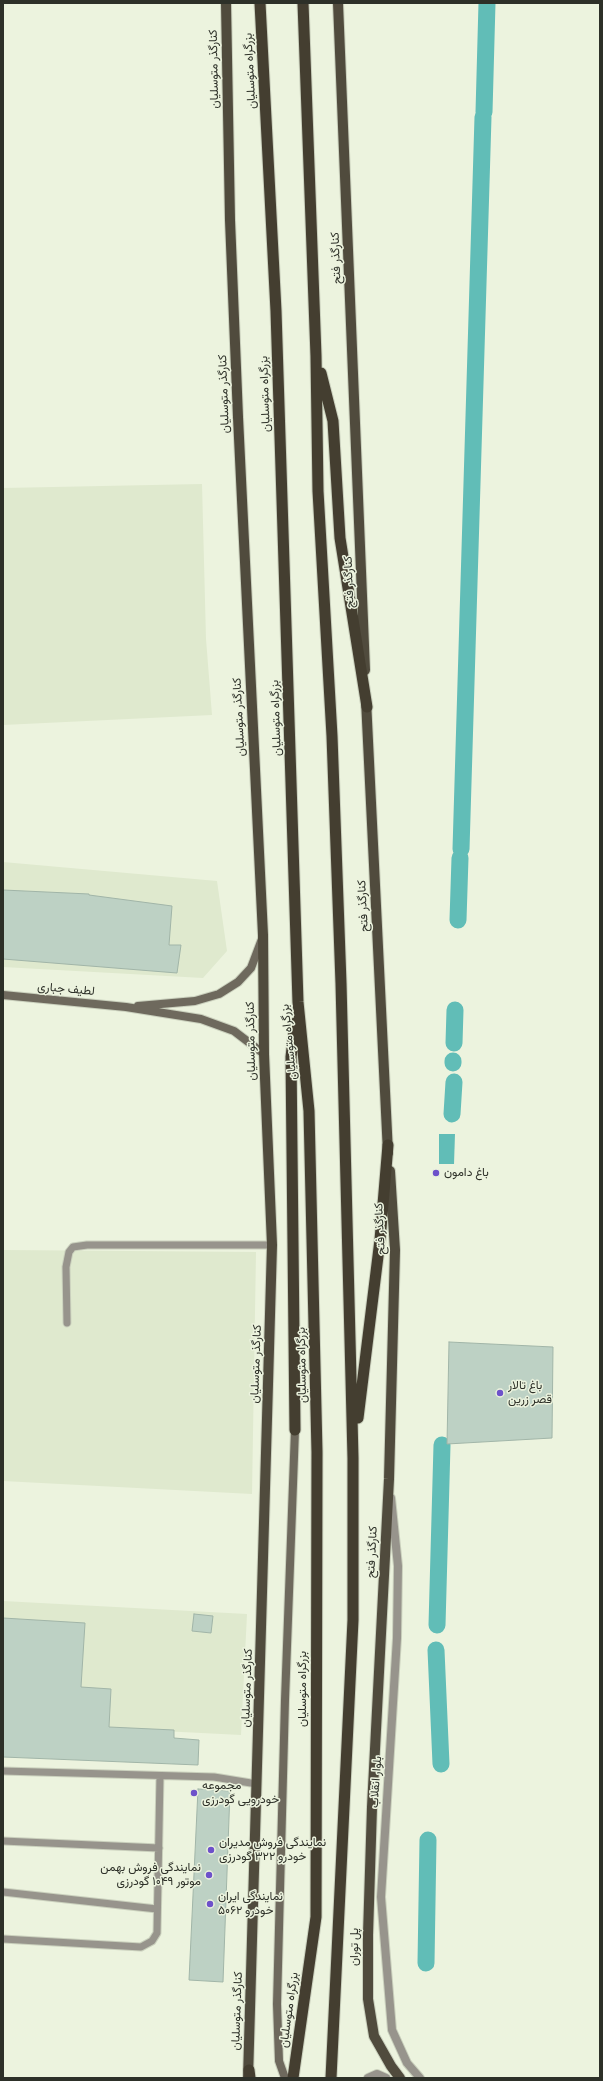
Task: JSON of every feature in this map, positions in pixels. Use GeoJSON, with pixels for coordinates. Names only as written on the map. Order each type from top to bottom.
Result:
{"type":"FeatureCollection","features":[{"type":"Feature","properties":{"kind":"highway","name":"بزرگراه متوسلیان"},"geometry":{"type":"LineString","coordinates":[[260,3],[276,311],[298,1002],[309,1110],[317,1452],[316,1917],[292,2078]]}},
{"type":"Feature","properties":{"kind":"highway"},"geometry":{"type":"LineString","coordinates":[[303,3],[316,356],[318,491],[332,736],[341,983],[353,1458],[353,1620],[331,2078]]}},
{"type":"Feature","properties":{"kind":"highway"},"geometry":{"type":"LineString","coordinates":[[316,356],[333,420],[340,538],[367,707]]}},
{"type":"Feature","properties":{"kind":"highway"},"geometry":{"type":"LineString","coordinates":[[295,1430],[291,1057],[298,1002]]}},
{"type":"Feature","properties":{"kind":"highway"},"geometry":{"type":"LineString","coordinates":[[353,1458],[380,1240],[388,1145]]}},
{"type":"Feature","properties":{"kind":"main road","name":"کنارگذر متوسلیان"},"geometry":{"type":"LineString","coordinates":[[226,3],[230,220],[263,935],[264,1054],[272,1245],[249,2075]]}},
{"type":"Feature","properties":{"kind":"main road","name":"کنارگذر فتح"},"geometry":{"type":"LineString","coordinates":[[338,3],[367,707],[388,1145],[395,1250],[389,1479],[372,1807]]}},
{"type":"Feature","properties":{"kind":"main road"},"geometry":{"type":"LineString","coordinates":[[126,1007],[195,1001],[219,994],[238,982],[251,968],[263,935]]}},
{"type":"Feature","properties":{"kind":"main road","name":"لطیف جباری"},"geometry":{"type":"LineString","coordinates":[[3,995],[126,1007]]}},
{"type":"Feature","properties":{"kind":"main road"},"geometry":{"type":"LineString","coordinates":[[126,1007],[207,1022],[234,1031],[264,1054]]}},
{"type":"Feature","properties":{"kind":"main road"},"geometry":{"type":"LineString","coordinates":[[285,2078],[278,2054],[277,2004],[281,1918],[285,1700],[295,1430]]}},
{"type":"Feature","properties":{"kind":"main road","name":"پل توران"},"geometry":{"type":"LineString","coordinates":[[372,1807],[368,1935],[368,1999],[374,2036],[391,2066],[400,2078]]}},
{"type":"Feature","properties":{"kind":"street","name":"بلوار انقلاب"},"geometry":{"type":"LineString","coordinates":[[389,1479],[398,1566],[397,1638],[381,1897],[392,2030],[407,2063],[420,2078]]}},
{"type":"Feature","properties":{"kind":"street"},"geometry":{"type":"LineString","coordinates":[[368,2078],[377,2074],[386,2078]]}},
{"type":"Feature","properties":{"kind":"lane"},"geometry":{"type":"LineString","coordinates":[[67,1322],[66,1267],[68,1256],[73,1247],[272,1245]]}},
{"type":"Feature","properties":{"kind":"lane"},"geometry":{"type":"LineString","coordinates":[[3,1771],[214,1777],[257,1784]]}},
{"type":"Feature","properties":{"kind":"lane"},"geometry":{"type":"LineString","coordinates":[[3,1939],[141,1947],[152,1941],[157,1934],[160,1776]]}},
{"type":"Feature","properties":{"kind":"lane"},"geometry":{"type":"LineString","coordinates":[[3,1841],[159,1848]]}},
{"type":"Feature","properties":{"kind":"lane"},"geometry":{"type":"LineString","coordinates":[[3,1892],[157,1909]]}},
{"type":"Feature","properties":{"kind":"shaded area"},"geometry":{"type":"Polygon","coordinates":[[[202,484],[206,639],[212,715],[3,725],[3,488],[202,484]]]}},
{"type":"Feature","properties":{"kind":"shaded area"},"geometry":{"type":"Polygon","coordinates":[[[3,862],[217,881],[227,951],[203,978],[3,967],[3,862]]]}},
{"type":"Feature","properties":{"kind":"shaded area"},"geometry":{"type":"Polygon","coordinates":[[[3,1250],[256,1252],[252,1494],[3,1481],[3,1250]]]}},
{"type":"Feature","properties":{"kind":"shaded area"},"geometry":{"type":"Polygon","coordinates":[[[3,1601],[247,1614],[241,1735],[3,1723],[3,1601]]]}},
{"type":"Feature","properties":{"kind":"water"},"geometry":{"type":"Polygon","coordinates":[[[439,1134],[455,1134],[454,1164],[439,1164],[439,1134]]]}},
{"type":"Feature","properties":{"kind":"building"},"geometry":{"type":"Polygon","coordinates":[[[3,890],[89,894],[172,906],[169,945],[181,945],[177,973],[3,959],[3,890]]]}},
{"type":"Feature","properties":{"kind":"building","name":"باغ تالار قصر زرین"},"geometry":{"type":"Polygon","coordinates":[[[449,1342],[553,1347],[552,1438],[447,1444],[449,1342]]]}},
{"type":"Feature","properties":{"kind":"building"},"geometry":{"type":"Polygon","coordinates":[[[194,1614],[213,1616],[211,1633],[192,1631],[194,1614]]]}},
{"type":"Feature","properties":{"kind":"building"},"geometry":{"type":"Polygon","coordinates":[[[3,1618],[85,1623],[81,1687],[111,1689],[109,1727],[174,1730],[174,1738],[199,1740],[198,1765],[3,1757],[3,1618]]]}},
{"type":"Feature","properties":{"kind":"building"},"geometry":{"type":"Polygon","coordinates":[[[198,1789],[230,1791],[223,1982],[189,1980],[198,1789]]]}},
{"type":"Feature","properties":{"kind":"waterway"},"geometry":{"type":"LineString","coordinates":[[484,112],[487,3]]}},
{"type":"Feature","properties":{"kind":"waterway"},"geometry":{"type":"LineString","coordinates":[[461,849],[483,117]]}},
{"type":"Feature","properties":{"kind":"waterway"},"geometry":{"type":"LineString","coordinates":[[458,920],[460,858]]}},
{"type":"Feature","properties":{"kind":"waterway"},"geometry":{"type":"LineString","coordinates":[[454,1043],[455,1010]]}},
{"type":"Feature","properties":{"kind":"waterway"},"geometry":{"type":"LineString","coordinates":[[452,1114],[454,1082]]}},
{"type":"Feature","properties":{"kind":"waterway"},"geometry":{"type":"LineString","coordinates":[[437,1625],[442,1445]]}},
{"type":"Feature","properties":{"kind":"waterway"},"geometry":{"type":"LineString","coordinates":[[436,1650],[441,1764]]}},
{"type":"Feature","properties":{"kind":"waterway"},"geometry":{"type":"LineString","coordinates":[[426,1963],[428,1840]]}},
{"type":"Feature","properties":{"kind":"place","name":"باغ دامون"},"geometry":{"type":"Point","coordinates":[436,1173]}},
{"type":"Feature","properties":{"kind":"place","name":"باغ تالار قصر زرین"},"geometry":{"type":"Point","coordinates":[500,1393]}},
{"type":"Feature","properties":{"kind":"place","name":"مجموعه خودرویی گودرزی"},"geometry":{"type":"Point","coordinates":[194,1793]}},
{"type":"Feature","properties":{"kind":"place","name":"نمایندگی فروش مدیران خودرو ۳۲۲ گودرزی"},"geometry":{"type":"Point","coordinates":[211,1850]}},
{"type":"Feature","properties":{"kind":"place","name":"نمایندگی فروش بهمن موتور ۱۰۴۹ گودرزی"},"geometry":{"type":"Point","coordinates":[209,1875]}},
{"type":"Feature","properties":{"kind":"place","name":"نمایندگی ایران خودرو ۵۰۶۲"},"geometry":{"type":"Point","coordinates":[210,1904]}}]}
